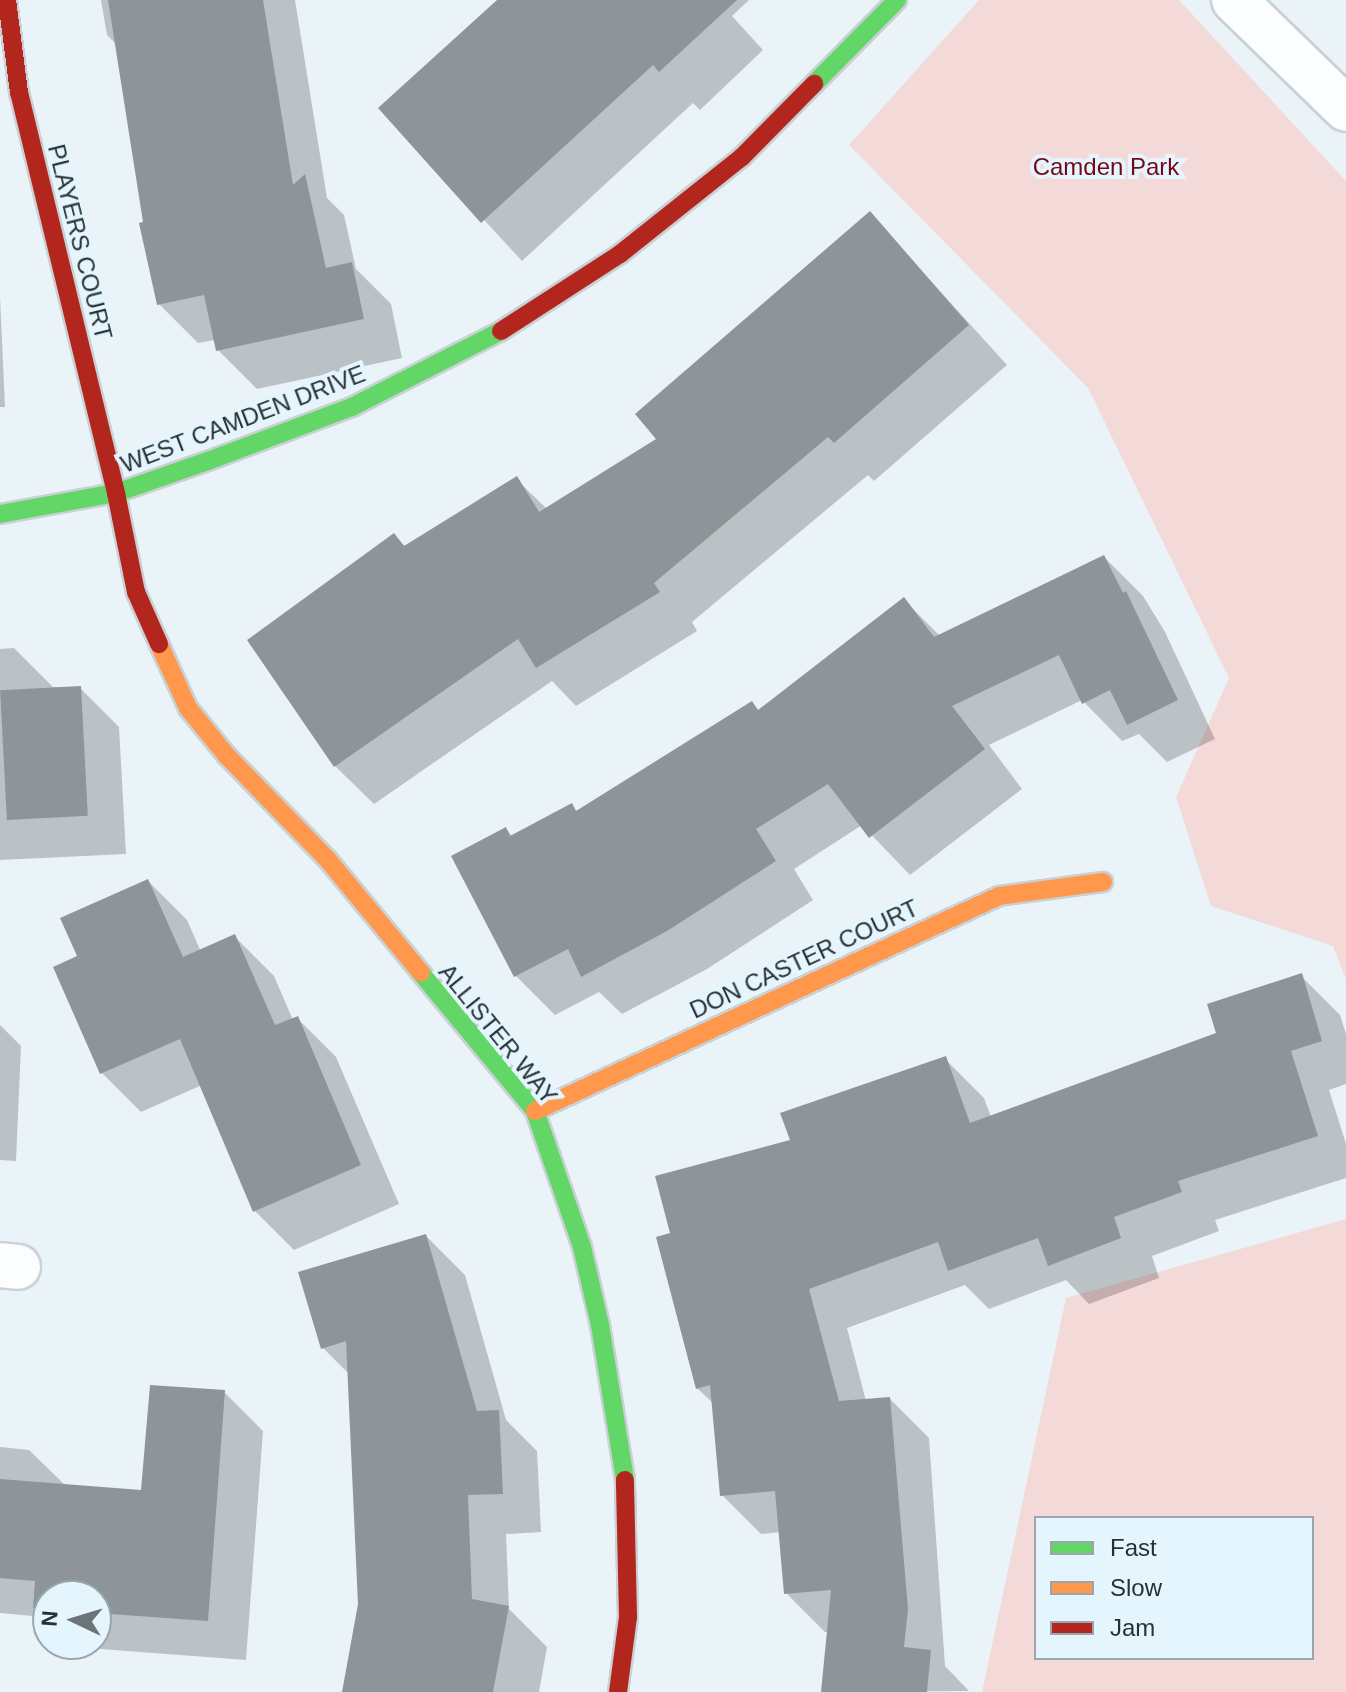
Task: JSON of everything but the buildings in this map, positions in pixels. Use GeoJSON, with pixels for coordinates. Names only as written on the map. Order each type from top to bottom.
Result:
{"type":"FeatureCollection","features":[{"type":"Feature","properties":{"kind":"street","name":"PLAYERS COURT"},"geometry":{"type":"LineString","coordinates":[[7,0],[19,92],[116,493]]}},
{"type":"Feature","properties":{"kind":"street","name":"WEST CAMDEN DRIVE"},"geometry":{"type":"LineString","coordinates":[[0,514],[116,493],[352,407],[490,338],[620,254],[742,157],[897,0]]}},
{"type":"Feature","properties":{"kind":"street"},"geometry":{"type":"LineString","coordinates":[[1234,0],[1346,109]]}},
{"type":"Feature","properties":{"kind":"street","name":"ALLISTER WAY"},"geometry":{"type":"LineString","coordinates":[[116,493],[136,592],[188,708],[227,756],[328,860],[535,1111],[582,1247],[600,1325],[625,1483],[628,1617],[618,1692]]}},
{"type":"Feature","properties":{"kind":"street","name":"DON CASTER COURT"},"geometry":{"type":"LineString","coordinates":[[535,1111],[999,896],[1103,882]]}},
{"type":"Feature","properties":{"kind":"green space","name":"Camden Park"},"geometry":{"type":"Polygon","coordinates":[[[979,0],[1179,0],[1346,181],[1346,979],[1333,946],[1211,906],[1176,797],[1229,678],[1088,388],[849,145],[979,0]]]}},
{"type":"Feature","properties":{"kind":"green space"},"geometry":{"type":"Polygon","coordinates":[[[1346,1219],[1346,1692],[982,1692],[1066,1298],[1346,1219]]]}},
{"type":"Feature","properties":{"kind":"traffic: fast"},"geometry":{"type":"LineString","coordinates":[[814,84],[897,0]]}},
{"type":"Feature","properties":{"kind":"traffic: fast"},"geometry":{"type":"LineString","coordinates":[[0,514],[116,493],[208,461],[352,407],[501,331]]}},
{"type":"Feature","properties":{"kind":"traffic: fast"},"geometry":{"type":"LineString","coordinates":[[421,973],[535,1111],[582,1247],[600,1325],[625,1480]]}},
{"type":"Feature","properties":{"kind":"traffic: slow"},"geometry":{"type":"LineString","coordinates":[[159,644],[188,708],[227,756],[328,860],[421,973]]}},
{"type":"Feature","properties":{"kind":"traffic: slow"},"geometry":{"type":"LineString","coordinates":[[535,1111],[999,896],[1103,882]]}},
{"type":"Feature","properties":{"kind":"traffic: jam"},"geometry":{"type":"LineString","coordinates":[[7,0],[19,92],[116,493],[136,592],[159,644]]}},
{"type":"Feature","properties":{"kind":"traffic: jam"},"geometry":{"type":"LineString","coordinates":[[501,331],[620,254],[742,157],[814,84]]}},
{"type":"Feature","properties":{"kind":"traffic: jam"},"geometry":{"type":"LineString","coordinates":[[618,1692],[628,1617],[625,1480]]}}]}
